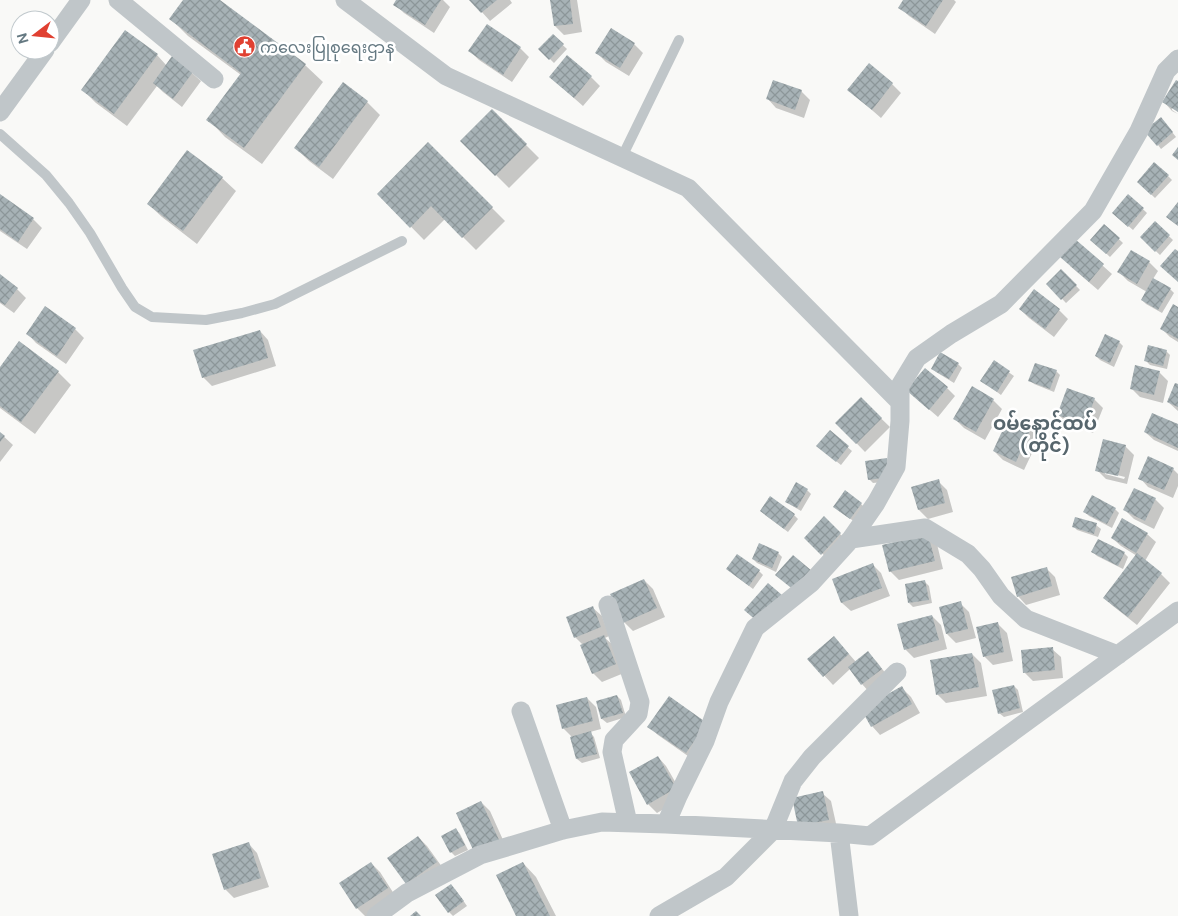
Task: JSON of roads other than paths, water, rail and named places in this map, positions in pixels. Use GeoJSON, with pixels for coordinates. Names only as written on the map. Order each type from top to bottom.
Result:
{"type":"FeatureCollection","features":[{"type":"Feature","properties":{"kind":"street"},"geometry":{"type":"LineString","coordinates":[[60,29],[81,0]]}},
{"type":"Feature","properties":{"kind":"street"},"geometry":{"type":"LineString","coordinates":[[118,0],[214,79]]}},
{"type":"Feature","properties":{"kind":"street"},"geometry":{"type":"LineString","coordinates":[[346,0],[446,76],[688,188],[900,402]]}},
{"type":"Feature","properties":{"kind":"street"},"geometry":{"type":"LineString","coordinates":[[0,112],[38,60]]}},
{"type":"Feature","properties":{"kind":"street"},"geometry":{"type":"LineString","coordinates":[[666,824],[705,741],[719,702],[755,628],[811,583],[851,540],[876,503],[896,467],[900,386],[917,358],[951,334],[1001,304],[1093,211],[1139,132],[1166,72],[1178,60]]}},
{"type":"Feature","properties":{"kind":"street"},"geometry":{"type":"LineString","coordinates":[[851,540],[925,528],[968,554],[982,569],[1001,596],[1026,619],[1118,655]]}},
{"type":"Feature","properties":{"kind":"street"},"geometry":{"type":"LineString","coordinates":[[608,605],[640,702],[638,714],[614,740],[612,752],[628,823]]}},
{"type":"Feature","properties":{"kind":"street"},"geometry":{"type":"LineString","coordinates":[[376,916],[407,893],[480,856],[563,830],[602,822],[870,836],[1178,611]]}},
{"type":"Feature","properties":{"kind":"street"},"geometry":{"type":"LineString","coordinates":[[659,916],[726,877],[773,830],[793,781],[812,758],[897,672]]}},
{"type":"Feature","properties":{"kind":"street"},"geometry":{"type":"LineString","coordinates":[[521,711],[563,830]]}},
{"type":"Feature","properties":{"kind":"street"},"geometry":{"type":"LineString","coordinates":[[839,833],[849,916]]}},
{"type":"Feature","properties":{"kind":"lane"},"geometry":{"type":"LineString","coordinates":[[622,157],[679,40]]}},
{"type":"Feature","properties":{"kind":"lane"},"geometry":{"type":"LineString","coordinates":[[0,134],[46,175],[90,233],[135,307],[152,317],[206,320],[274,304],[402,241]]}},
{"type":"Feature","properties":{"kind":"place","name":"ကလေးပြုစုရေးဌာန"},"geometry":{"type":"Point","coordinates":[244,47]}},
{"type":"Feature","properties":{"kind":"district","name":"ဝမ်နောင်ထပ် (တိုင်)"},"geometry":{"type":"Point","coordinates":[1045,434]}}]}
